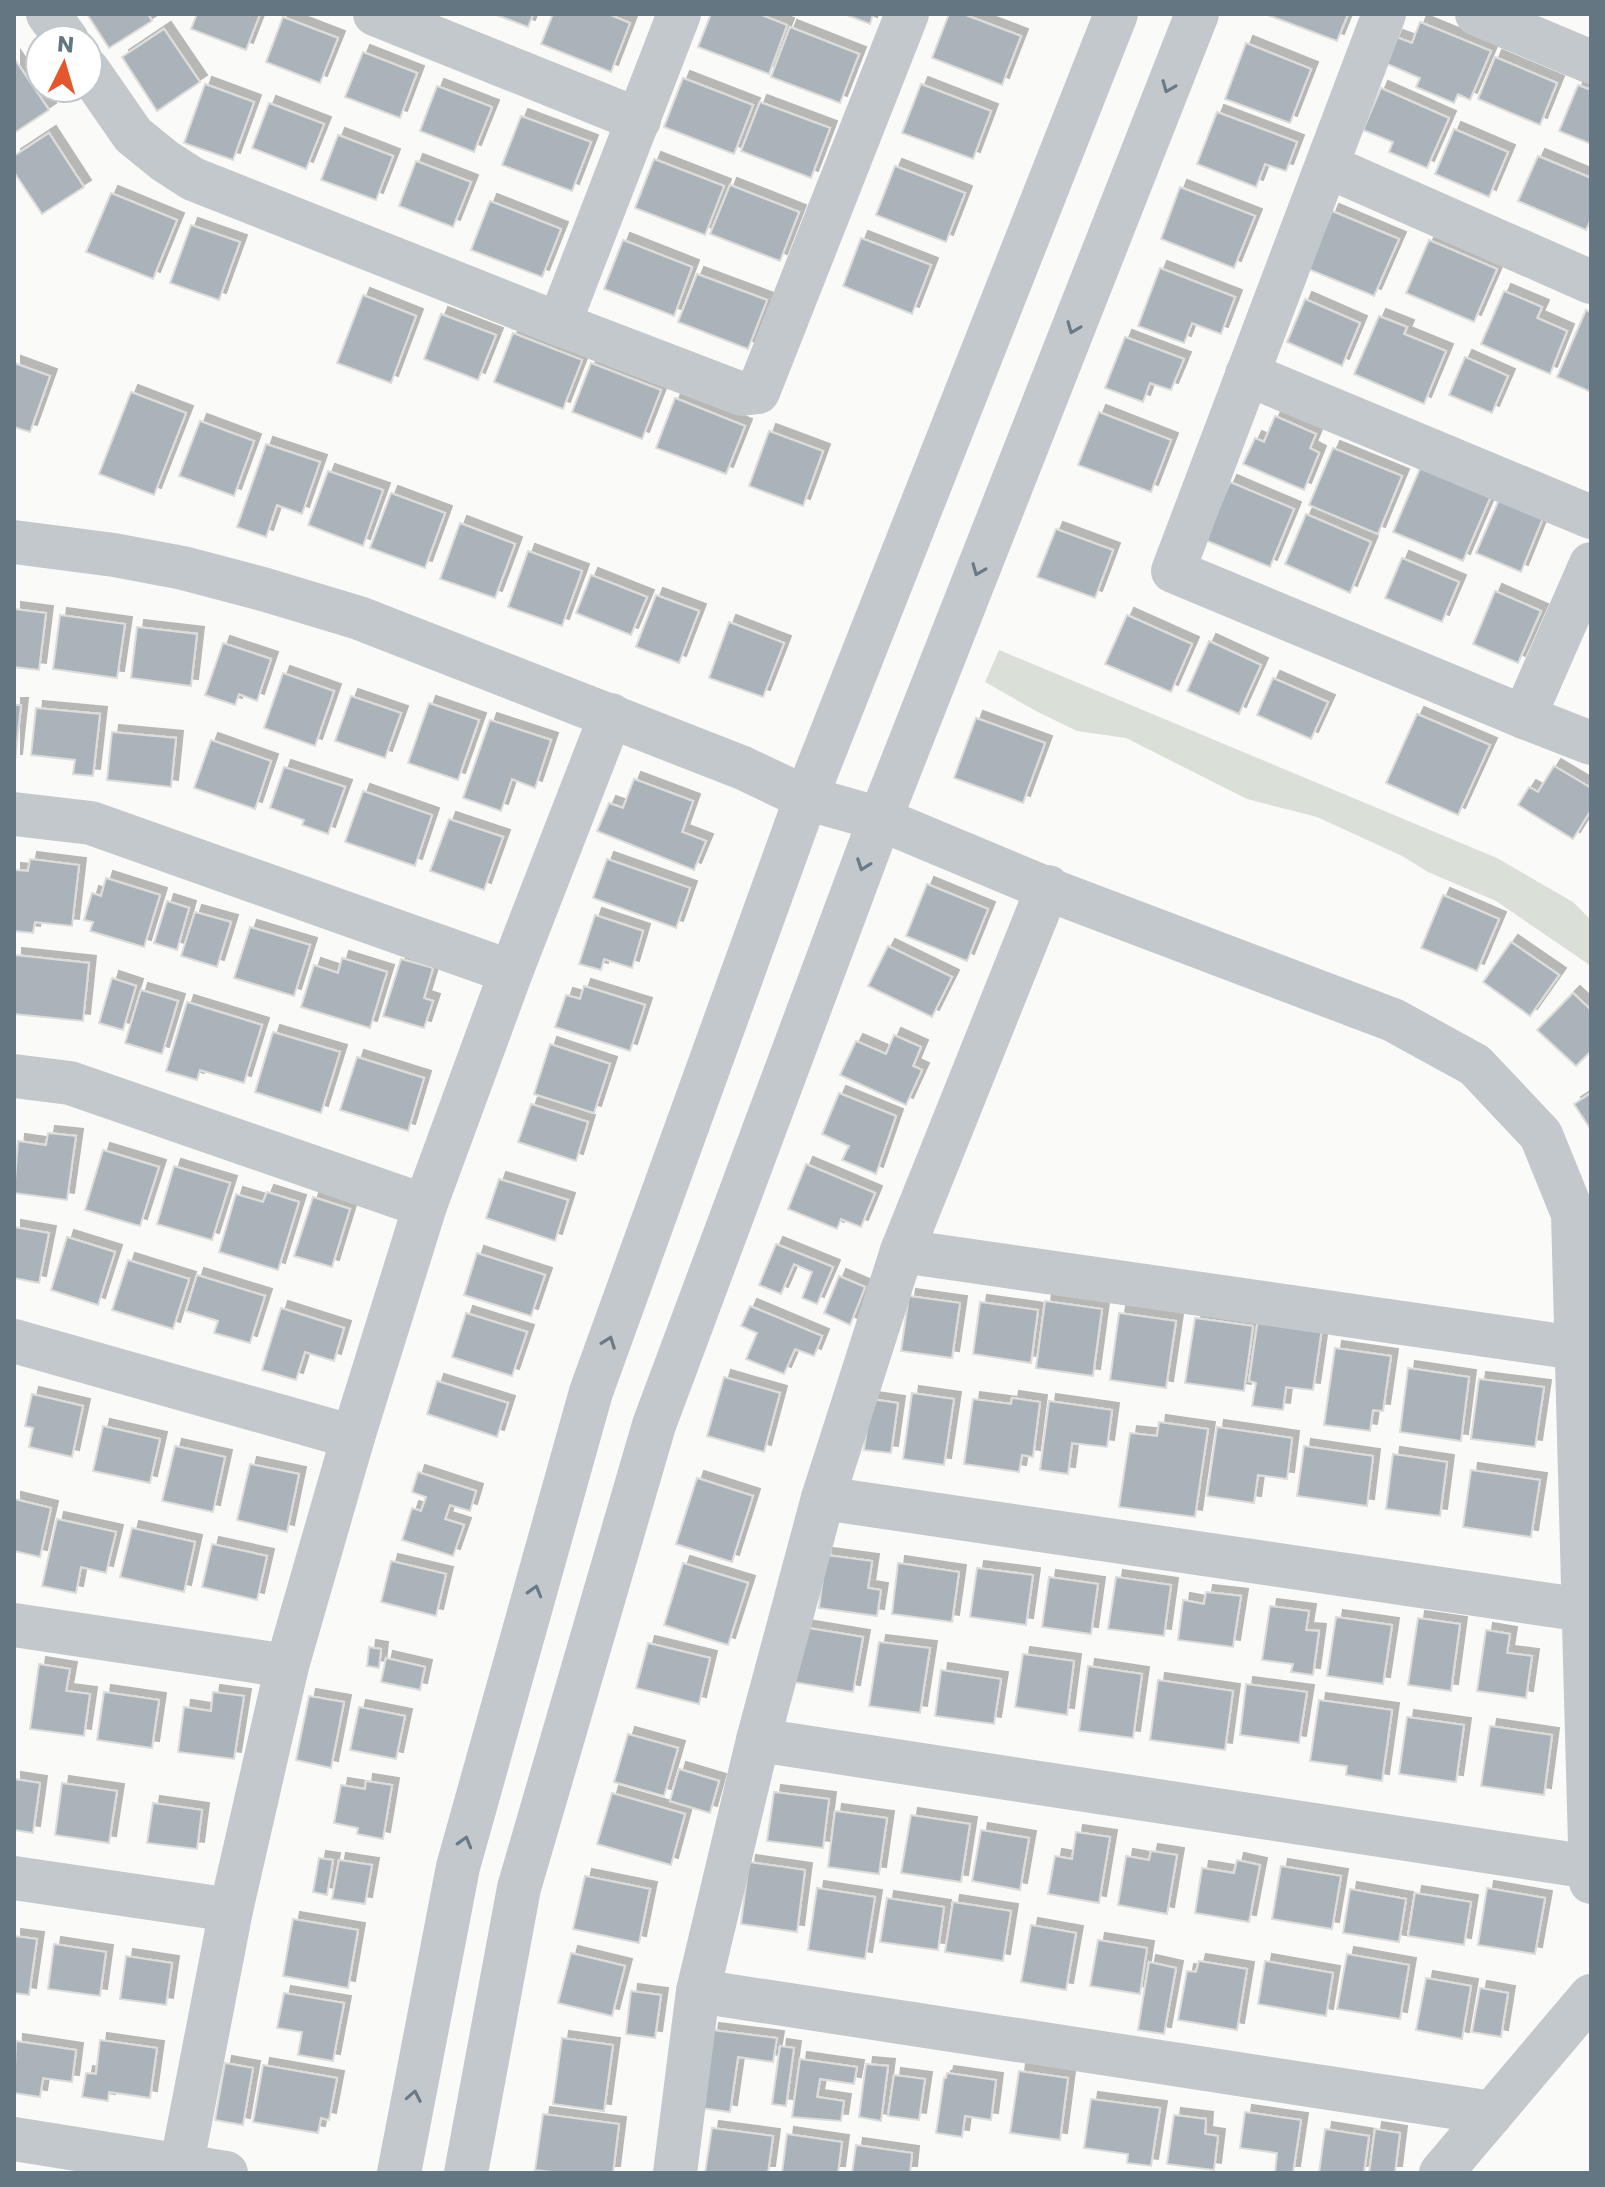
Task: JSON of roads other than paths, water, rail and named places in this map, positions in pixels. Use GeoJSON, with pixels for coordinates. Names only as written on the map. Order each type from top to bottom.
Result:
{"type":"FeatureCollection","features":[{"type":"Feature","properties":{"kind":"street"},"geometry":{"type":"LineString","coordinates":[[375,14],[639,120]]}},
{"type":"Feature","properties":{"kind":"street"},"geometry":{"type":"LineString","coordinates":[[559,324],[679,14]]}},
{"type":"Feature","properties":{"kind":"street"},"geometry":{"type":"LineString","coordinates":[[104,93],[133,135],[193,179],[742,394],[758,392],[907,14]]}},
{"type":"Feature","properties":{"kind":"street"},"geometry":{"type":"LineString","coordinates":[[399,2173],[458,1867],[591,1392],[806,798],[1116,14]]}},
{"type":"Feature","properties":{"kind":"street"},"geometry":{"type":"LineString","coordinates":[[466,2173],[519,1888],[654,1425],[880,819],[1197,14]]}},
{"type":"Feature","properties":{"kind":"street"},"geometry":{"type":"LineString","coordinates":[[1384,14],[1173,571],[1591,743]]}},
{"type":"Feature","properties":{"kind":"street"},"geometry":{"type":"LineString","coordinates":[[1477,14],[1591,62]]}},
{"type":"Feature","properties":{"kind":"street"},"geometry":{"type":"LineString","coordinates":[[1327,166],[1591,282]]}},
{"type":"Feature","properties":{"kind":"street"},"geometry":{"type":"LineString","coordinates":[[1247,374],[1591,517]]}},
{"type":"Feature","properties":{"kind":"street"},"geometry":{"type":"LineString","coordinates":[[14,542],[183,568],[359,618],[743,768],[806,798],[880,819],[1393,1020],[1475,1065],[1541,1135],[1573,1214],[1591,1882]]}},
{"type":"Feature","properties":{"kind":"street"},"geometry":{"type":"LineString","coordinates":[[1524,717],[1591,564]]}},
{"type":"Feature","properties":{"kind":"street"},"geometry":{"type":"LineString","coordinates":[[180,2169],[231,1910],[287,1666],[353,1437],[425,1206],[511,972],[611,715]]}},
{"type":"Feature","properties":{"kind":"street"},"geometry":{"type":"LineString","coordinates":[[14,814],[91,823],[511,972]]}},
{"type":"Feature","properties":{"kind":"street"},"geometry":{"type":"LineString","coordinates":[[675,2173],[698,1991],[758,1740],[823,1498],[902,1251],[1048,887]]}},
{"type":"Feature","properties":{"kind":"street"},"geometry":{"type":"LineString","coordinates":[[14,1076],[70,1083],[425,1206]]}},
{"type":"Feature","properties":{"kind":"street"},"geometry":{"type":"LineString","coordinates":[[902,1251],[1576,1348]]}},
{"type":"Feature","properties":{"kind":"street"},"geometry":{"type":"LineString","coordinates":[[14,1341],[353,1437]]}},
{"type":"Feature","properties":{"kind":"street"},"geometry":{"type":"LineString","coordinates":[[823,1498],[1584,1610]]}},
{"type":"Feature","properties":{"kind":"street"},"geometry":{"type":"LineString","coordinates":[[14,1625],[287,1666]]}},
{"type":"Feature","properties":{"kind":"street"},"geometry":{"type":"LineString","coordinates":[[758,1740],[1590,1867]]}},
{"type":"Feature","properties":{"kind":"street"},"geometry":{"type":"LineString","coordinates":[[14,1878],[231,1910]]}},
{"type":"Feature","properties":{"kind":"street"},"geometry":{"type":"LineString","coordinates":[[698,1991],[1492,2113]]}},
{"type":"Feature","properties":{"kind":"street"},"geometry":{"type":"LineString","coordinates":[[1441,2173],[1591,1996]]}},
{"type":"Feature","properties":{"kind":"street"},"geometry":{"type":"LineString","coordinates":[[14,2139],[180,2169],[226,2173]]}}]}
